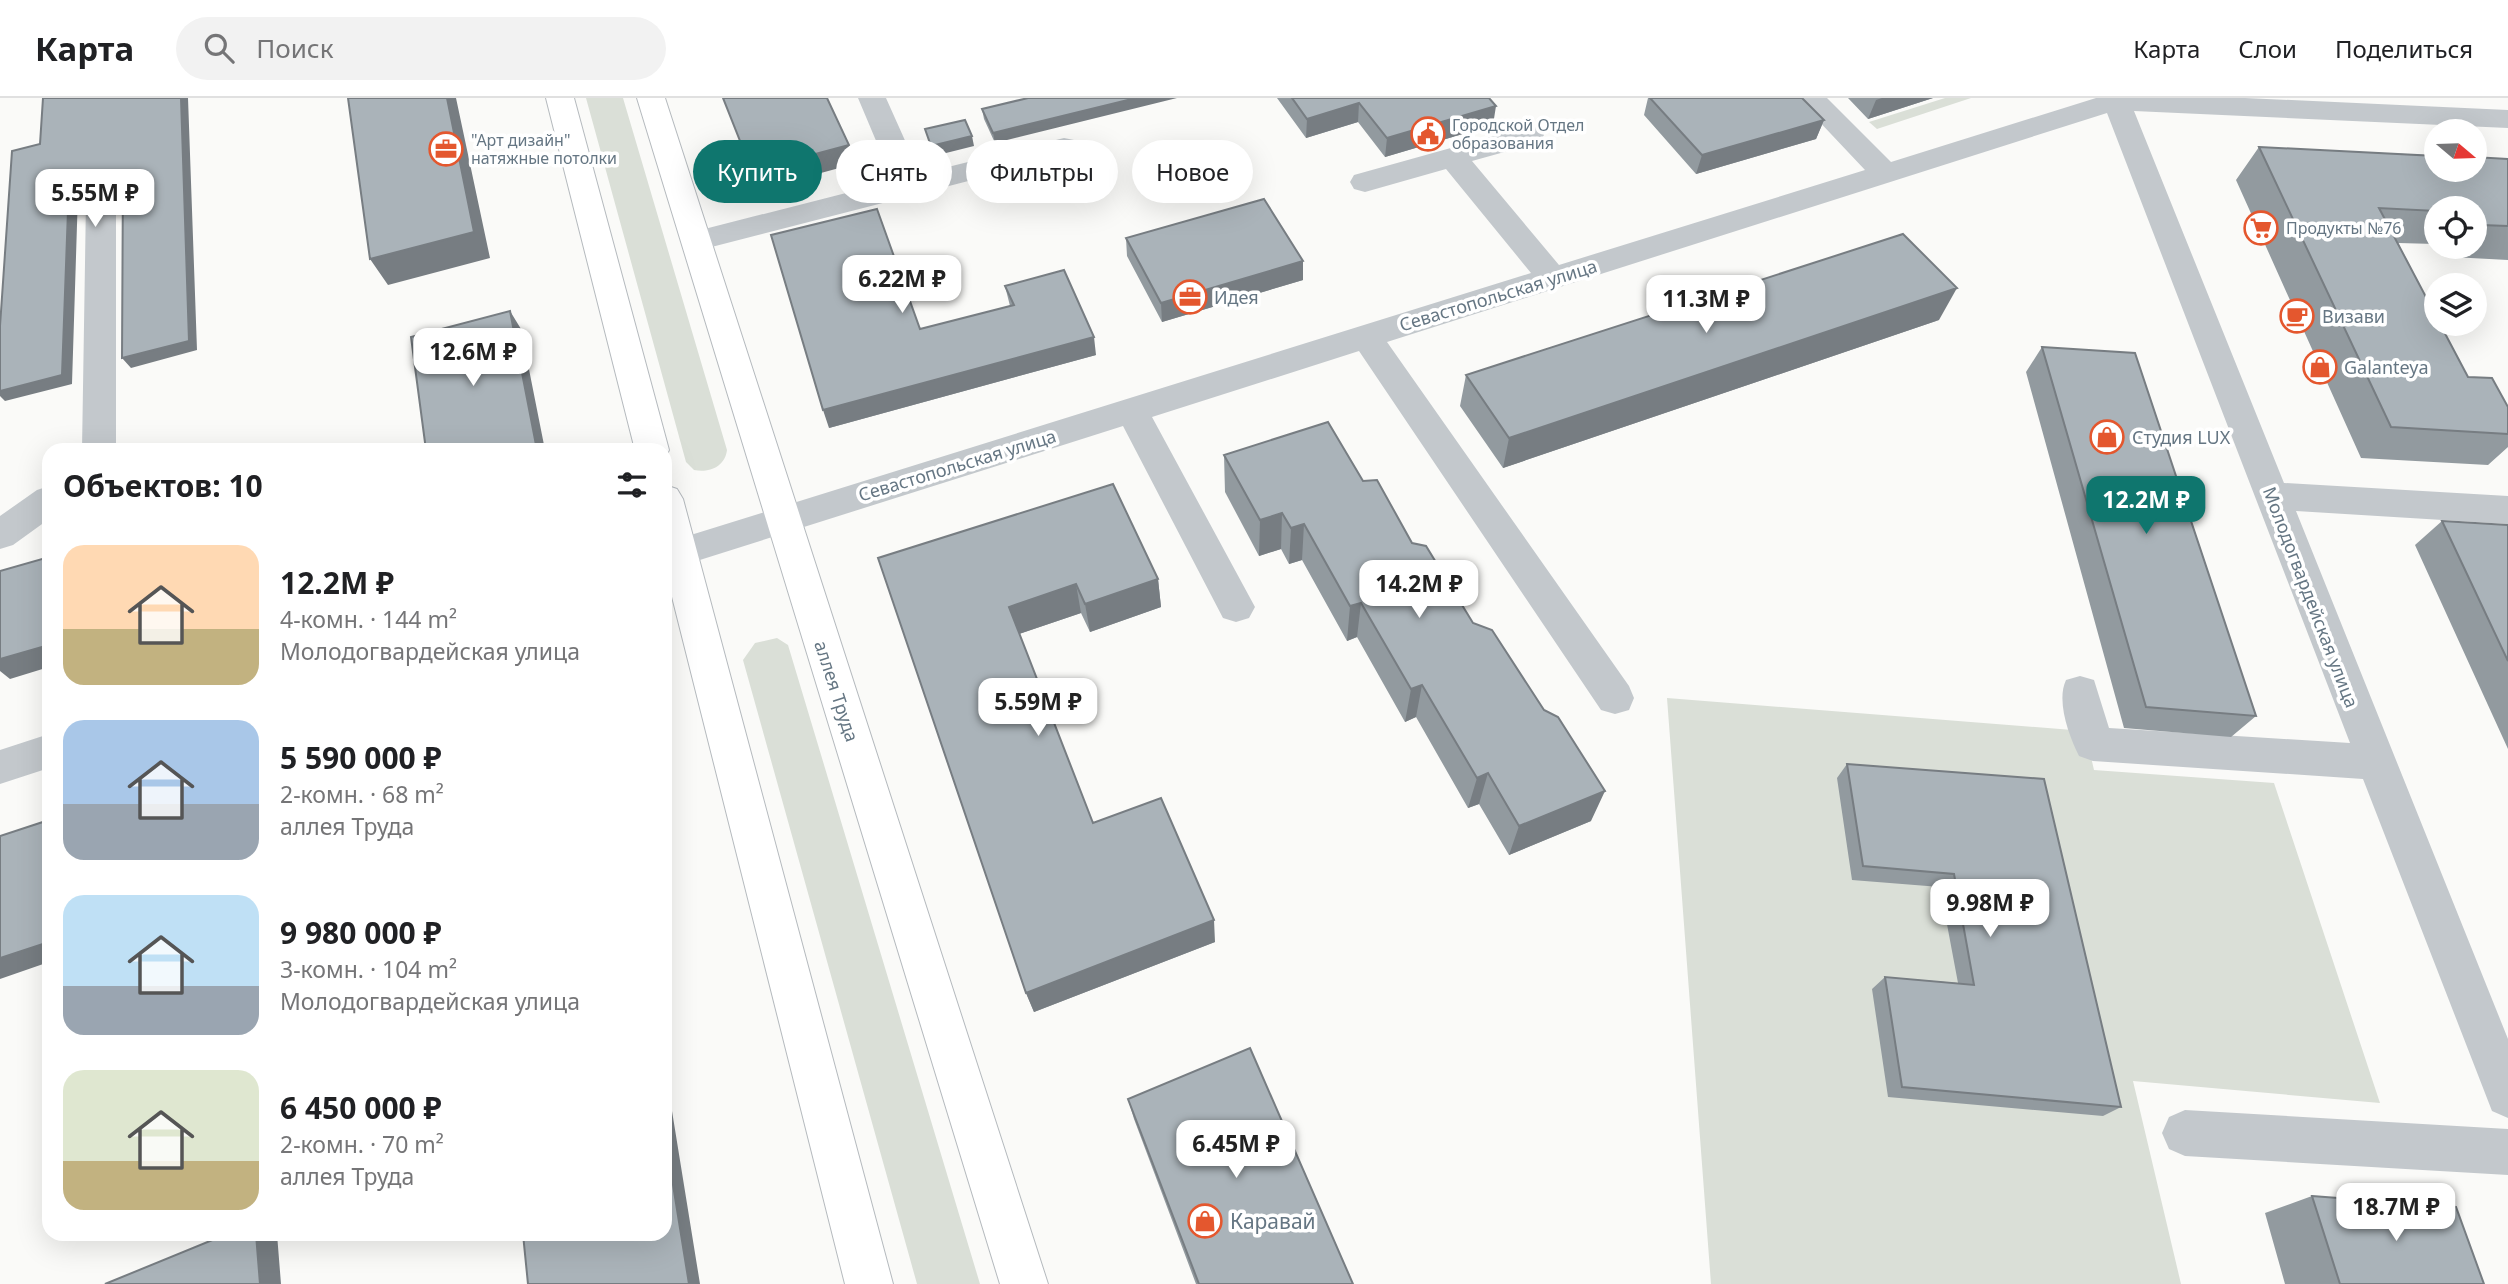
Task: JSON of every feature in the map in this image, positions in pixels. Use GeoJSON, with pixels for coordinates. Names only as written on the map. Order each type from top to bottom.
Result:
{"type":"FeatureCollection","features":[{"type":"Feature","properties":{"kind":"main road"},"geometry":{"type":"LineString","coordinates":[[560,98],[650,443]]}},
{"type":"Feature","properties":{"kind":"main road","name":"аллея Труда"},"geometry":{"type":"LineString","coordinates":[[651,98],[1024,1284]]}},
{"type":"Feature","properties":{"kind":"main road"},"geometry":{"type":"LineString","coordinates":[[672,555],[869,1284]]}},
{"type":"Feature","properties":{"kind":"street"},"geometry":{"type":"LineString","coordinates":[[872,98],[890,140]]}},
{"type":"Feature","properties":{"kind":"street"},"geometry":{"type":"LineString","coordinates":[[1811,98],[1885,173]]}},
{"type":"Feature","properties":{"kind":"street","name":"Севастопольская улица"},"geometry":{"type":"LineString","coordinates":[[672,555],[2115,99],[2508,119]]}},
{"type":"Feature","properties":{"kind":"street","name":"Молодогвардейская улица"},"geometry":{"type":"LineString","coordinates":[[2115,99],[2508,1095]]}},
{"type":"Feature","properties":{"kind":"street"},"geometry":{"type":"LineString","coordinates":[[1365,181],[1530,135]]}},
{"type":"Feature","properties":{"kind":"street"},"geometry":{"type":"LineString","coordinates":[[1452,157],[1552,278]]}},
{"type":"Feature","properties":{"kind":"street"},"geometry":{"type":"LineString","coordinates":[[99,443],[102,376],[101,201]]}},
{"type":"Feature","properties":{"kind":"street"},"geometry":{"type":"LineString","coordinates":[[696,241],[844,203]]}},
{"type":"Feature","properties":{"kind":"street"},"geometry":{"type":"LineString","coordinates":[[1366,337],[1615,698]]}},
{"type":"Feature","properties":{"kind":"street"},"geometry":{"type":"LineString","coordinates":[[1132,410],[1236,607]]}},
{"type":"Feature","properties":{"kind":"street"},"geometry":{"type":"LineString","coordinates":[[2272,496],[2508,510]]}},
{"type":"Feature","properties":{"kind":"street"},"geometry":{"type":"LineString","coordinates":[[0,536],[42,505]]}},
{"type":"Feature","properties":{"kind":"street"},"geometry":{"type":"LineString","coordinates":[[2080,692],[2093,744],[2376,762]]}},
{"type":"Feature","properties":{"kind":"street"},"geometry":{"type":"LineString","coordinates":[[0,766],[42,753]]}},
{"type":"Feature","properties":{"kind":"street"},"geometry":{"type":"LineString","coordinates":[[2185,1133],[2508,1152]]}},
{"type":"Feature","properties":{"kind":"shaded area"},"geometry":{"type":"Polygon","coordinates":[[[586,98],[623,98],[727,450],[723,461],[715,468],[694,470],[686,462],[586,98]]]}},
{"type":"Feature","properties":{"kind":"shaded area"},"geometry":{"type":"Polygon","coordinates":[[[1945,98],[1971,98],[1877,129],[1869,122],[1945,98]]]}},
{"type":"Feature","properties":{"kind":"shaded area"},"geometry":{"type":"Polygon","coordinates":[[[777,638],[788,645],[980,1284],[917,1284],[743,660],[755,643],[777,638]]]}},
{"type":"Feature","properties":{"kind":"shaded area"},"geometry":{"type":"Polygon","coordinates":[[[1667,698],[2085,731],[2094,770],[2274,783],[2380,1103],[2133,1081],[2181,1284],[1711,1284],[1667,698]]]}},
{"type":"Feature","properties":{"kind":"building"},"geometry":{"type":"Polygon","coordinates":[[[43,98],[181,98],[189,341],[122,358],[123,171],[69,183],[62,375],[0,391],[0,326],[12,151],[40,144],[43,98]]]}},
{"type":"Feature","properties":{"kind":"building"},"geometry":{"type":"Polygon","coordinates":[[[348,98],[447,98],[474,232],[370,259],[348,98]]]}},
{"type":"Feature","properties":{"kind":"building"},"geometry":{"type":"Polygon","coordinates":[[[723,98],[827,98],[847,140],[836,140],[836,148],[822,152],[822,140],[740,140],[723,98]]]}},
{"type":"Feature","properties":{"kind":"building"},"geometry":{"type":"Polygon","coordinates":[[[1028,98],[1136,98],[993,133],[982,109],[1028,98]]]}},
{"type":"Feature","properties":{"kind":"building"},"geometry":{"type":"Polygon","coordinates":[[[1292,98],[1489,98],[1496,106],[1387,138],[1359,103],[1307,119],[1292,98]]]}},
{"type":"Feature","properties":{"kind":"building"},"geometry":{"type":"Polygon","coordinates":[[[1650,98],[1802,98],[1824,120],[1702,155],[1650,98]]]}},
{"type":"Feature","properties":{"kind":"building"},"geometry":{"type":"Polygon","coordinates":[[[965,120],[972,136],[952,141],[929,140],[925,129],[965,120]]]}},
{"type":"Feature","properties":{"kind":"building"},"geometry":{"type":"Polygon","coordinates":[[[2259,147],[2424,155],[2424,182],[2487,182],[2487,158],[2508,159],[2508,226],[2487,225],[2487,196],[2424,196],[2424,210],[2379,208],[2424,293],[2424,336],[2446,336],[2468,377],[2492,378],[2508,407],[2508,434],[2391,427],[2259,147]]]}},
{"type":"Feature","properties":{"kind":"building"},"geometry":{"type":"Polygon","coordinates":[[[1264,199],[1303,261],[1161,303],[1126,238],[1264,199]]]}},
{"type":"Feature","properties":{"kind":"building"},"geometry":{"type":"Polygon","coordinates":[[[877,209],[920,329],[1014,305],[1005,286],[1064,270],[1094,337],[823,410],[771,235],[877,209]]]}},
{"type":"Feature","properties":{"kind":"building"},"geometry":{"type":"Polygon","coordinates":[[[1903,234],[1957,288],[1509,438],[1466,375],[1903,234]]]}},
{"type":"Feature","properties":{"kind":"building"},"geometry":{"type":"Polygon","coordinates":[[[510,311],[536,443],[425,443],[411,337],[510,311]]]}},
{"type":"Feature","properties":{"kind":"building"},"geometry":{"type":"Polygon","coordinates":[[[2042,347],[2135,353],[2256,716],[2146,707],[2042,347]]]}},
{"type":"Feature","properties":{"kind":"building"},"geometry":{"type":"Polygon","coordinates":[[[1328,422],[1363,481],[1377,480],[1412,543],[1426,546],[1473,623],[1492,630],[1544,710],[1558,717],[1605,791],[1519,826],[1488,773],[1477,778],[1422,685],[1411,689],[1361,603],[1350,606],[1304,524],[1291,528],[1282,513],[1260,520],[1224,455],[1328,422]]]}},
{"type":"Feature","properties":{"kind":"building"},"geometry":{"type":"Polygon","coordinates":[[[1113,484],[1158,579],[1085,604],[1076,584],[1009,607],[1093,823],[1161,798],[1214,920],[1026,993],[878,558],[1113,484]]]}},
{"type":"Feature","properties":{"kind":"building"},"geometry":{"type":"Polygon","coordinates":[[[2442,521],[2508,525],[2508,661],[2442,521]]]}},
{"type":"Feature","properties":{"kind":"building"},"geometry":{"type":"Polygon","coordinates":[[[42,559],[42,647],[0,659],[0,571],[42,559]]]}},
{"type":"Feature","properties":{"kind":"building"},"geometry":{"type":"Polygon","coordinates":[[[1847,764],[2044,779],[2121,1107],[1902,1087],[1885,977],[1974,985],[1954,874],[1863,866],[1847,764]]]}},
{"type":"Feature","properties":{"kind":"building"},"geometry":{"type":"Polygon","coordinates":[[[42,822],[42,944],[0,958],[0,836],[42,822]]]}},
{"type":"Feature","properties":{"kind":"building"},"geometry":{"type":"Polygon","coordinates":[[[1250,1048],[1353,1284],[1199,1284],[1128,1099],[1250,1048]]]}},
{"type":"Feature","properties":{"kind":"building"},"geometry":{"type":"Polygon","coordinates":[[[672,1178],[689,1284],[528,1284],[524,1241],[672,1241],[672,1178]]]}},
{"type":"Feature","properties":{"kind":"building"},"geometry":{"type":"Polygon","coordinates":[[[2312,1196],[2456,1207],[2484,1284],[2340,1284],[2312,1196]]]}},
{"type":"Feature","properties":{"kind":"building"},"geometry":{"type":"Polygon","coordinates":[[[210,1241],[257,1241],[260,1284],[105,1284],[210,1241]]]}},
{"type":"Feature","properties":{"kind":"place","name":"Городской Отдел образования"},"geometry":{"type":"Point","coordinates":[1428,134]}},
{"type":"Feature","properties":{"kind":"place","name":"\"Арт дизайн\" натяжные потолки"},"geometry":{"type":"Point","coordinates":[446,149]}},
{"type":"Feature","properties":{"kind":"place","name":"Продукты №76"},"geometry":{"type":"Point","coordinates":[2261,228]}},
{"type":"Feature","properties":{"kind":"place","name":"Идея"},"geometry":{"type":"Point","coordinates":[1190,297]}},
{"type":"Feature","properties":{"kind":"place","name":"Визави"},"geometry":{"type":"Point","coordinates":[2297,316]}},
{"type":"Feature","properties":{"kind":"place","name":"Galanteya"},"geometry":{"type":"Point","coordinates":[2320,367]}},
{"type":"Feature","properties":{"kind":"place","name":"Студия LUX"},"geometry":{"type":"Point","coordinates":[2107,437]}},
{"type":"Feature","properties":{"kind":"place","name":"Каравай"},"geometry":{"type":"Point","coordinates":[1205,1221]}}]}
